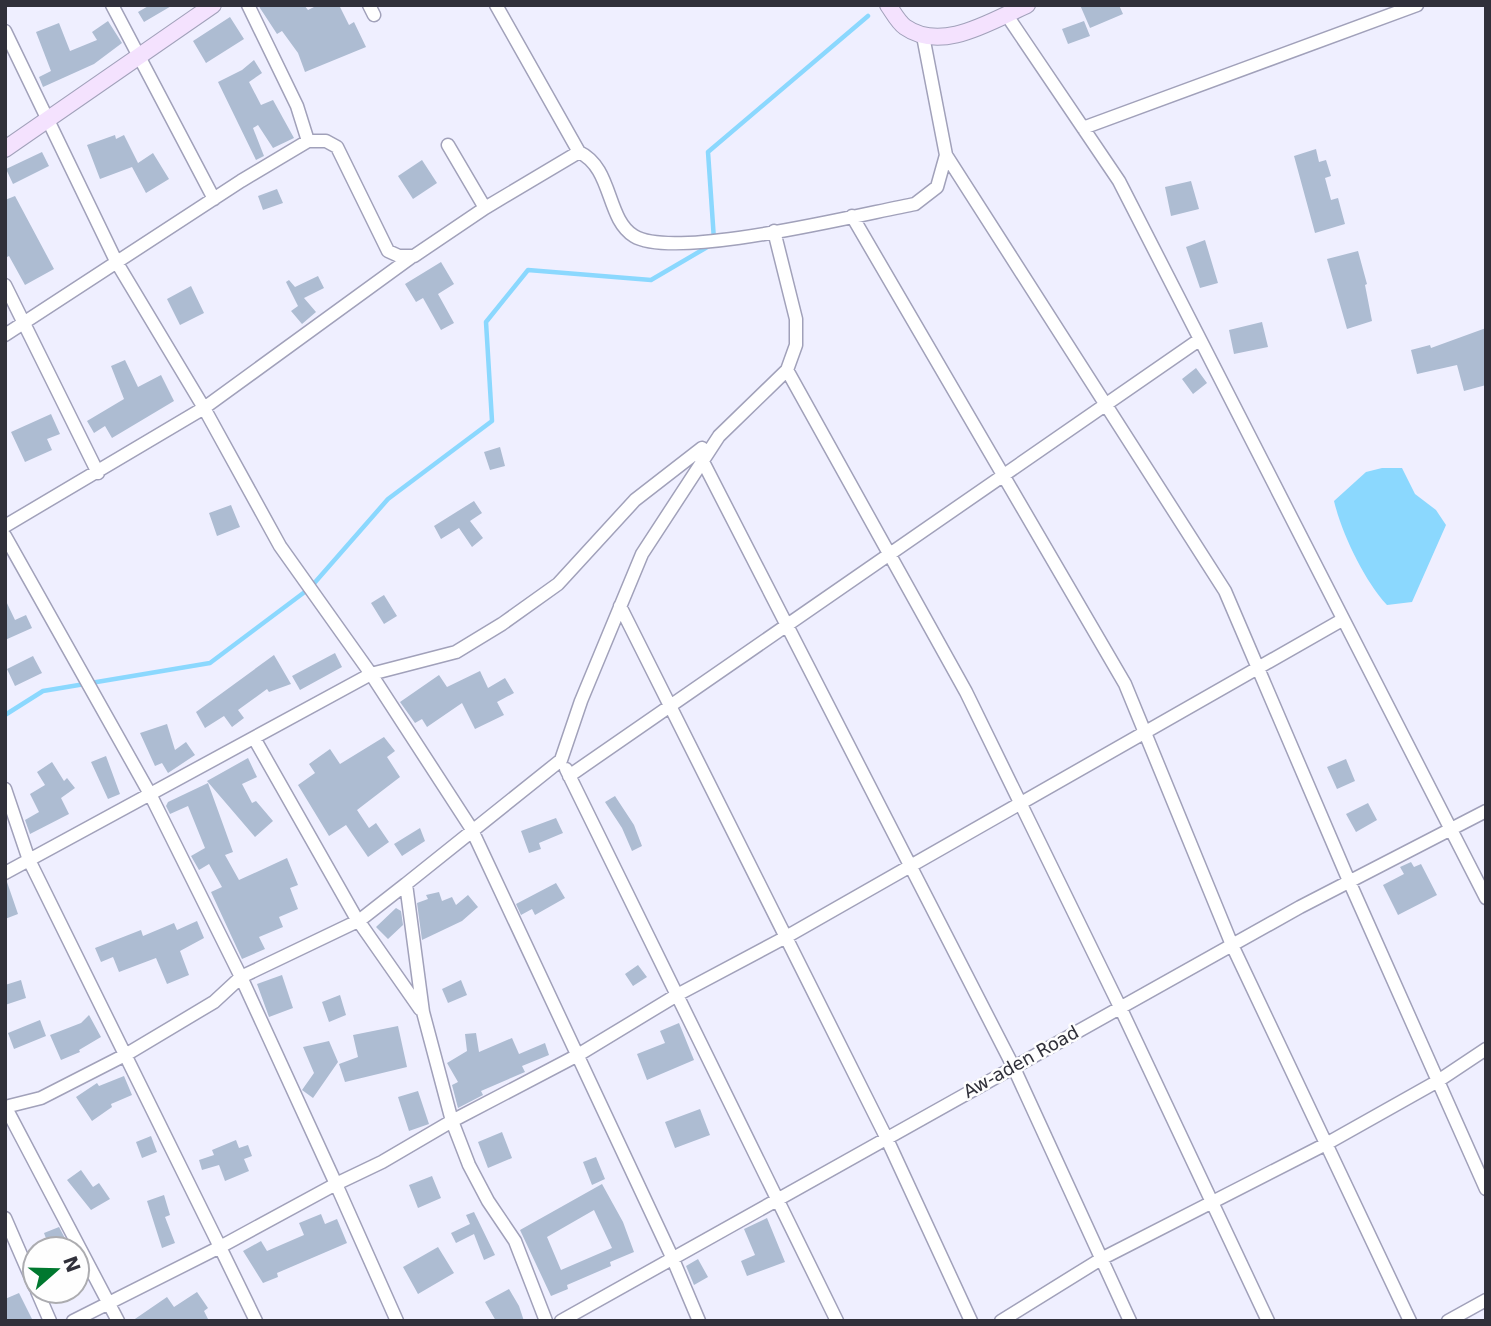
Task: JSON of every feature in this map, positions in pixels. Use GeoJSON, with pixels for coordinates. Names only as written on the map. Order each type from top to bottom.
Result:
{"type":"FeatureCollection","features":[{"type":"Feature","properties":{"kind":"street"},"geometry":{"type":"LineString","coordinates":[[112,5],[214,199]]}},
{"type":"Feature","properties":{"kind":"street"},"geometry":{"type":"LineString","coordinates":[[5,149],[213,5]]}},
{"type":"Feature","properties":{"kind":"street"},"geometry":{"type":"LineString","coordinates":[[248,5],[297,106],[308,141]]}},
{"type":"Feature","properties":{"kind":"street"},"geometry":{"type":"LineString","coordinates":[[496,5],[579,152],[590,157],[597,167],[625,227],[635,237],[660,242],[714,243],[915,204],[937,187],[946,155]]}},
{"type":"Feature","properties":{"kind":"street"},"geometry":{"type":"LineString","coordinates":[[888,5],[902,26],[923,36],[951,36],[1027,5]]}},
{"type":"Feature","properties":{"kind":"street"},"geometry":{"type":"LineString","coordinates":[[1083,128],[1417,5]]}},
{"type":"Feature","properties":{"kind":"street"},"geometry":{"type":"LineString","coordinates":[[1006,14],[1119,181],[1486,898]]}},
{"type":"Feature","properties":{"kind":"street"},"geometry":{"type":"LineString","coordinates":[[5,31],[117,263],[204,408],[280,546],[372,674],[471,828],[673,1257],[699,1321]]}},
{"type":"Feature","properties":{"kind":"street"},"geometry":{"type":"LineString","coordinates":[[923,36],[946,155],[1225,591],[1349,881],[1486,1189]]}},
{"type":"Feature","properties":{"kind":"street"},"geometry":{"type":"LineString","coordinates":[[5,335],[308,141],[326,141],[337,147],[388,251],[399,256],[414,256]]}},
{"type":"Feature","properties":{"kind":"street"},"geometry":{"type":"LineString","coordinates":[[448,145],[485,208]]}},
{"type":"Feature","properties":{"kind":"street"},"geometry":{"type":"LineString","coordinates":[[5,526],[204,408],[414,256],[485,208],[579,152]]}},
{"type":"Feature","properties":{"kind":"street"},"geometry":{"type":"LineString","coordinates":[[852,216],[1125,684],[1232,945],[1410,1321]]}},
{"type":"Feature","properties":{"kind":"street"},"geometry":{"type":"LineString","coordinates":[[118,1321],[5,1106],[41,1098],[127,1054],[214,1002],[241,977],[360,920],[471,828],[561,760],[642,554],[700,457],[787,370],[796,345],[796,319],[774,231]]}},
{"type":"Feature","properties":{"kind":"street"},"geometry":{"type":"LineString","coordinates":[[5,285],[98,473]]}},
{"type":"Feature","properties":{"kind":"street"},"geometry":{"type":"LineString","coordinates":[[569,776],[1199,340]]}},
{"type":"Feature","properties":{"kind":"street"},"geometry":{"type":"LineString","coordinates":[[787,370],[966,692],[1269,1321]]}},
{"type":"Feature","properties":{"kind":"street"},"geometry":{"type":"LineString","coordinates":[[5,873],[372,674],[456,652],[502,624],[558,584],[635,500],[700,457]]}},
{"type":"Feature","properties":{"kind":"street"},"geometry":{"type":"LineString","coordinates":[[700,457],[1013,1066],[1130,1321]]}},
{"type":"Feature","properties":{"kind":"street"},"geometry":{"type":"LineString","coordinates":[[5,536],[150,794],[241,977],[397,1321]]}},
{"type":"Feature","properties":{"kind":"street"},"geometry":{"type":"LineString","coordinates":[[620,606],[886,1137],[971,1321]]}},
{"type":"Feature","properties":{"kind":"street"},"geometry":{"type":"LineString","coordinates":[[73,1321],[382,1162],[452,1121],[578,1055],[677,995],[786,937],[1342,620]]}},
{"type":"Feature","properties":{"kind":"street"},"geometry":{"type":"LineString","coordinates":[[254,738],[360,920],[423,1012]]}},
{"type":"Feature","properties":{"kind":"street"},"geometry":{"type":"LineString","coordinates":[[561,760],[778,1197],[836,1321]]}},
{"type":"Feature","properties":{"kind":"street"},"geometry":{"type":"LineString","coordinates":[[5,789],[29,860],[127,1054],[256,1321]]}},
{"type":"Feature","properties":{"kind":"street","name":"Aw-aden Road"},"geometry":{"type":"LineString","coordinates":[[561,1321],[1232,945],[1450,827],[1486,811]]}},
{"type":"Feature","properties":{"kind":"street"},"geometry":{"type":"LineString","coordinates":[[406,884],[423,1012],[452,1121],[469,1165],[488,1201],[515,1241],[546,1321]]}},
{"type":"Feature","properties":{"kind":"street"},"geometry":{"type":"LineString","coordinates":[[1000,1321],[1101,1259],[1326,1144],[1438,1081],[1486,1049]]}},
{"type":"Feature","properties":{"kind":"street"},"geometry":{"type":"LineString","coordinates":[[5,1218],[21,1255]]}},
{"type":"Feature","properties":{"kind":"street"},"geometry":{"type":"LineString","coordinates":[[1447,1321],[1486,1300]]}},
{"type":"Feature","properties":{"kind":"water"},"geometry":{"type":"Polygon","coordinates":[[[1382,468],[1402,468],[1415,494],[1436,510],[1446,525],[1412,602],[1387,605],[1378,595],[1355,556],[1342,528],[1334,501],[1366,472],[1382,468]]]}},
{"type":"Feature","properties":{"kind":"building"},"geometry":{"type":"Polygon","coordinates":[[[150,5],[173,5],[144,22],[138,12],[150,5]]]}},
{"type":"Feature","properties":{"kind":"building"},"geometry":{"type":"Polygon","coordinates":[[[258,5],[304,5],[308,10],[318,5],[339,5],[349,25],[354,22],[366,47],[305,72],[298,53],[282,31],[277,34],[258,5]]]}},
{"type":"Feature","properties":{"kind":"building"},"geometry":{"type":"Polygon","coordinates":[[[1080,5],[1119,5],[1123,14],[1090,28],[1080,5]]]}},
{"type":"Feature","properties":{"kind":"building"},"geometry":{"type":"Polygon","coordinates":[[[230,17],[244,39],[206,63],[193,41],[230,17]]]}},
{"type":"Feature","properties":{"kind":"building"},"geometry":{"type":"Polygon","coordinates":[[[108,21],[122,43],[94,64],[43,87],[39,77],[51,71],[36,32],[59,23],[70,51],[97,40],[92,32],[108,21]]]}},
{"type":"Feature","properties":{"kind":"building"},"geometry":{"type":"Polygon","coordinates":[[[1084,21],[1090,36],[1068,44],[1062,29],[1084,21]]]}},
{"type":"Feature","properties":{"kind":"building"},"geometry":{"type":"Polygon","coordinates":[[[254,60],[262,73],[249,82],[261,105],[273,100],[294,138],[273,148],[258,125],[253,128],[264,156],[256,160],[218,82],[242,70],[254,60]]]}},
{"type":"Feature","properties":{"kind":"building"},"geometry":{"type":"Polygon","coordinates":[[[115,135],[116,139],[124,135],[138,163],[153,153],[169,179],[146,193],[132,167],[100,179],[87,145],[115,135]]]}},
{"type":"Feature","properties":{"kind":"building"},"geometry":{"type":"Polygon","coordinates":[[[1316,149],[1319,162],[1326,160],[1331,176],[1325,178],[1331,200],[1338,198],[1345,224],[1315,233],[1294,156],[1316,149]]]}},
{"type":"Feature","properties":{"kind":"building"},"geometry":{"type":"Polygon","coordinates":[[[42,152],[49,166],[13,184],[6,169],[42,152]]]}},
{"type":"Feature","properties":{"kind":"building"},"geometry":{"type":"Polygon","coordinates":[[[422,160],[437,183],[413,199],[398,176],[422,160]]]}},
{"type":"Feature","properties":{"kind":"building"},"geometry":{"type":"Polygon","coordinates":[[[1191,181],[1199,209],[1171,216],[1165,187],[1191,181]]]}},
{"type":"Feature","properties":{"kind":"building"},"geometry":{"type":"Polygon","coordinates":[[[277,189],[283,203],[263,210],[258,196],[277,189]]]}},
{"type":"Feature","properties":{"kind":"building"},"geometry":{"type":"Polygon","coordinates":[[[15,196],[54,269],[25,285],[9,256],[5,258],[5,200],[15,196]]]}},
{"type":"Feature","properties":{"kind":"building"},"geometry":{"type":"Polygon","coordinates":[[[1205,240],[1218,283],[1200,288],[1186,247],[1205,240]]]}},
{"type":"Feature","properties":{"kind":"building"},"geometry":{"type":"Polygon","coordinates":[[[1358,251],[1367,284],[1365,285],[1372,321],[1347,329],[1327,259],[1358,251]]]}},
{"type":"Feature","properties":{"kind":"building"},"geometry":{"type":"Polygon","coordinates":[[[441,262],[454,284],[438,294],[454,323],[441,330],[423,298],[416,302],[405,284],[441,262]]]}},
{"type":"Feature","properties":{"kind":"building"},"geometry":{"type":"Polygon","coordinates":[[[318,276],[324,288],[304,298],[316,312],[302,324],[291,311],[298,306],[286,282],[289,280],[295,287],[318,276]]]}},
{"type":"Feature","properties":{"kind":"building"},"geometry":{"type":"Polygon","coordinates":[[[191,286],[204,313],[180,325],[167,299],[191,286]]]}},
{"type":"Feature","properties":{"kind":"building"},"geometry":{"type":"Polygon","coordinates":[[[1262,322],[1268,347],[1234,354],[1229,330],[1262,322]]]}},
{"type":"Feature","properties":{"kind":"building"},"geometry":{"type":"Polygon","coordinates":[[[1486,328],[1486,385],[1464,391],[1457,365],[1417,374],[1411,350],[1430,345],[1431,348],[1486,328]]]}},
{"type":"Feature","properties":{"kind":"building"},"geometry":{"type":"Polygon","coordinates":[[[125,360],[138,387],[161,375],[174,401],[112,438],[105,426],[94,433],[87,421],[124,399],[111,366],[125,360]]]}},
{"type":"Feature","properties":{"kind":"building"},"geometry":{"type":"Polygon","coordinates":[[[1196,368],[1207,383],[1193,394],[1182,379],[1196,368]]]}},
{"type":"Feature","properties":{"kind":"building"},"geometry":{"type":"Polygon","coordinates":[[[51,414],[60,434],[47,439],[52,450],[25,462],[11,432],[51,414]]]}},
{"type":"Feature","properties":{"kind":"building"},"geometry":{"type":"Polygon","coordinates":[[[500,447],[505,466],[490,470],[484,452],[500,447]]]}},
{"type":"Feature","properties":{"kind":"building"},"geometry":{"type":"Polygon","coordinates":[[[474,501],[482,513],[470,521],[483,538],[472,547],[459,528],[441,539],[434,526],[474,501]]]}},
{"type":"Feature","properties":{"kind":"building"},"geometry":{"type":"Polygon","coordinates":[[[231,505],[240,527],[217,536],[209,513],[231,505]]]}},
{"type":"Feature","properties":{"kind":"building"},"geometry":{"type":"Polygon","coordinates":[[[384,595],[397,616],[384,624],[371,603],[384,595]]]}},
{"type":"Feature","properties":{"kind":"building"},"geometry":{"type":"Polygon","coordinates":[[[5,599],[15,620],[26,615],[32,628],[5,640],[5,599]]]}},
{"type":"Feature","properties":{"kind":"building"},"geometry":{"type":"Polygon","coordinates":[[[335,653],[342,667],[300,690],[292,676],[335,653]]]}},
{"type":"Feature","properties":{"kind":"building"},"geometry":{"type":"Polygon","coordinates":[[[274,655],[291,684],[269,692],[267,689],[238,710],[244,718],[232,727],[224,716],[205,728],[196,712],[274,655]]]}},
{"type":"Feature","properties":{"kind":"building"},"geometry":{"type":"Polygon","coordinates":[[[33,656],[42,673],[15,686],[7,669],[33,656]]]}},
{"type":"Feature","properties":{"kind":"building"},"geometry":{"type":"Polygon","coordinates":[[[480,671],[488,688],[505,678],[514,693],[497,702],[504,715],[475,729],[462,703],[427,727],[422,719],[415,723],[400,702],[439,675],[447,687],[480,671]]]}},
{"type":"Feature","properties":{"kind":"building"},"geometry":{"type":"Polygon","coordinates":[[[167,724],[175,750],[186,742],[195,755],[168,773],[162,763],[155,766],[140,733],[167,724]]]}},
{"type":"Feature","properties":{"kind":"building"},"geometry":{"type":"Polygon","coordinates":[[[384,737],[395,751],[387,757],[400,777],[357,810],[369,828],[376,823],[389,842],[368,857],[346,825],[329,836],[298,785],[315,773],[309,764],[330,749],[340,764],[384,737]]]}},
{"type":"Feature","properties":{"kind":"building"},"geometry":{"type":"Polygon","coordinates":[[[106,756],[120,794],[108,799],[91,762],[106,756]]]}},
{"type":"Feature","properties":{"kind":"building"},"geometry":{"type":"Polygon","coordinates":[[[248,758],[257,777],[242,784],[252,803],[256,801],[273,821],[255,837],[207,781],[248,758]]]}},
{"type":"Feature","properties":{"kind":"building"},"geometry":{"type":"Polygon","coordinates":[[[1346,759],[1355,781],[1337,789],[1327,767],[1346,759]]]}},
{"type":"Feature","properties":{"kind":"building"},"geometry":{"type":"Polygon","coordinates":[[[52,762],[64,781],[67,778],[75,788],[61,798],[69,814],[30,834],[25,820],[39,812],[30,794],[45,785],[37,772],[52,762]]]}},
{"type":"Feature","properties":{"kind":"building"},"geometry":{"type":"Polygon","coordinates":[[[208,783],[233,852],[225,855],[239,880],[287,858],[298,885],[290,888],[298,909],[279,917],[283,927],[259,937],[265,949],[242,959],[211,892],[222,887],[209,864],[199,870],[191,856],[205,848],[188,806],[170,814],[166,806],[168,802],[208,783]]]}},
{"type":"Feature","properties":{"kind":"building"},"geometry":{"type":"Polygon","coordinates":[[[615,796],[634,825],[642,846],[632,851],[622,828],[605,802],[615,796]]]}},
{"type":"Feature","properties":{"kind":"building"},"geometry":{"type":"Polygon","coordinates":[[[1368,803],[1377,820],[1356,832],[1346,814],[1368,803]]]}},
{"type":"Feature","properties":{"kind":"building"},"geometry":{"type":"Polygon","coordinates":[[[556,818],[563,833],[539,843],[541,849],[529,853],[521,831],[556,818]]]}},
{"type":"Feature","properties":{"kind":"building"},"geometry":{"type":"Polygon","coordinates":[[[420,828],[425,841],[402,856],[394,844],[420,828]]]}},
{"type":"Feature","properties":{"kind":"building"},"geometry":{"type":"Polygon","coordinates":[[[1411,862],[1414,867],[1421,864],[1437,895],[1398,915],[1383,885],[1404,874],[1400,867],[1411,862]]]}},
{"type":"Feature","properties":{"kind":"building"},"geometry":{"type":"Polygon","coordinates":[[[7,882],[18,914],[5,919],[5,883],[7,882]]]}},
{"type":"Feature","properties":{"kind":"building"},"geometry":{"type":"Polygon","coordinates":[[[556,883],[565,898],[535,915],[532,909],[521,915],[516,904],[556,883]]]}},
{"type":"Feature","properties":{"kind":"building"},"geometry":{"type":"Polygon","coordinates":[[[439,892],[442,901],[452,897],[456,905],[468,895],[478,907],[462,921],[422,940],[417,903],[428,899],[426,895],[439,892]]]}},
{"type":"Feature","properties":{"kind":"building"},"geometry":{"type":"Polygon","coordinates":[[[396,908],[401,911],[403,925],[388,939],[376,927],[396,908]]]}},
{"type":"Feature","properties":{"kind":"building"},"geometry":{"type":"Polygon","coordinates":[[[197,921],[204,938],[180,951],[189,975],[167,984],[156,958],[119,972],[113,957],[101,962],[95,948],[141,930],[143,936],[174,923],[177,930],[197,921]]]}},
{"type":"Feature","properties":{"kind":"building"},"geometry":{"type":"Polygon","coordinates":[[[638,965],[647,977],[633,986],[625,974],[638,965]]]}},
{"type":"Feature","properties":{"kind":"building"},"geometry":{"type":"Polygon","coordinates":[[[282,975],[293,1008],[269,1017],[257,984],[282,975]]]}},
{"type":"Feature","properties":{"kind":"building"},"geometry":{"type":"Polygon","coordinates":[[[21,980],[26,998],[5,1005],[5,985],[21,980]]]}},
{"type":"Feature","properties":{"kind":"building"},"geometry":{"type":"Polygon","coordinates":[[[461,980],[467,995],[448,1003],[442,989],[461,980]]]}},
{"type":"Feature","properties":{"kind":"building"},"geometry":{"type":"Polygon","coordinates":[[[340,995],[346,1015],[329,1022],[322,1002],[340,995]]]}},
{"type":"Feature","properties":{"kind":"building"},"geometry":{"type":"Polygon","coordinates":[[[89,1015],[101,1037],[79,1050],[80,1052],[61,1060],[50,1035],[81,1023],[89,1015]]]}},
{"type":"Feature","properties":{"kind":"building"},"geometry":{"type":"Polygon","coordinates":[[[40,1020],[46,1036],[14,1049],[8,1033],[40,1020]]]}},
{"type":"Feature","properties":{"kind":"building"},"geometry":{"type":"Polygon","coordinates":[[[679,1023],[694,1060],[647,1080],[637,1054],[665,1043],[660,1031],[679,1023]]]}},
{"type":"Feature","properties":{"kind":"building"},"geometry":{"type":"Polygon","coordinates":[[[398,1026],[407,1067],[345,1082],[339,1064],[358,1057],[353,1035],[398,1026]]]}},
{"type":"Feature","properties":{"kind":"building"},"geometry":{"type":"Polygon","coordinates":[[[476,1033],[479,1052],[512,1038],[519,1054],[545,1043],[549,1055],[522,1066],[525,1072],[481,1091],[483,1095],[458,1108],[452,1085],[458,1082],[447,1063],[467,1051],[465,1034],[476,1033]]]}},
{"type":"Feature","properties":{"kind":"building"},"geometry":{"type":"Polygon","coordinates":[[[329,1041],[338,1062],[313,1098],[302,1090],[314,1073],[303,1047],[329,1041]]]}},
{"type":"Feature","properties":{"kind":"building"},"geometry":{"type":"Polygon","coordinates":[[[124,1076],[132,1095],[111,1104],[112,1107],[92,1121],[76,1097],[97,1083],[99,1086],[124,1076]]]}},
{"type":"Feature","properties":{"kind":"building"},"geometry":{"type":"Polygon","coordinates":[[[418,1091],[429,1124],[409,1131],[398,1097],[418,1091]]]}},
{"type":"Feature","properties":{"kind":"building"},"geometry":{"type":"Polygon","coordinates":[[[700,1109],[710,1135],[675,1148],[665,1122],[700,1109]]]}},
{"type":"Feature","properties":{"kind":"building"},"geometry":{"type":"Polygon","coordinates":[[[502,1132],[512,1158],[488,1168],[478,1142],[502,1132]]]}},
{"type":"Feature","properties":{"kind":"building"},"geometry":{"type":"Polygon","coordinates":[[[151,1136],[157,1152],[142,1158],[136,1142],[151,1136]]]}},
{"type":"Feature","properties":{"kind":"building"},"geometry":{"type":"Polygon","coordinates":[[[236,1140],[239,1148],[248,1145],[252,1156],[244,1159],[249,1171],[225,1181],[219,1165],[202,1170],[199,1160],[214,1155],[212,1150],[236,1140]]]}},
{"type":"Feature","properties":{"kind":"building"},"geometry":{"type":"Polygon","coordinates":[[[596,1157],[605,1179],[592,1185],[583,1162],[596,1157]]]}},
{"type":"Feature","properties":{"kind":"building"},"geometry":{"type":"Polygon","coordinates":[[[81,1170],[93,1187],[99,1183],[110,1199],[91,1210],[67,1180],[81,1170]]]}},
{"type":"Feature","properties":{"kind":"building"},"geometry":{"type":"Polygon","coordinates":[[[432,1176],[441,1198],[418,1208],[409,1185],[432,1176]]]}},
{"type":"Feature","properties":{"kind":"building"},"geometry":{"type":"Polygon","coordinates":[[[602,1184],[623,1222],[634,1252],[610,1262],[611,1266],[567,1285],[568,1289],[551,1296],[520,1230],[602,1184]],[[594,1210],[547,1237],[561,1270],[612,1248],[594,1210]]]}},
{"type":"Feature","properties":{"kind":"building"},"geometry":{"type":"Polygon","coordinates":[[[164,1195],[170,1215],[165,1217],[175,1243],[162,1248],[147,1201],[164,1195]]]}},
{"type":"Feature","properties":{"kind":"building"},"geometry":{"type":"Polygon","coordinates":[[[474,1212],[495,1255],[484,1260],[474,1234],[456,1243],[451,1233],[470,1224],[466,1215],[474,1212]]]}},
{"type":"Feature","properties":{"kind":"building"},"geometry":{"type":"Polygon","coordinates":[[[321,1214],[325,1224],[337,1219],[347,1243],[277,1273],[278,1277],[263,1283],[243,1251],[261,1241],[267,1251],[304,1235],[299,1223],[321,1214]]]}},
{"type":"Feature","properties":{"kind":"building"},"geometry":{"type":"Polygon","coordinates":[[[767,1218],[785,1262],[747,1276],[741,1261],[755,1255],[744,1229],[767,1218]]]}},
{"type":"Feature","properties":{"kind":"building"},"geometry":{"type":"Polygon","coordinates":[[[59,1227],[63,1235],[45,1235],[44,1233],[59,1227]]]}},
{"type":"Feature","properties":{"kind":"building"},"geometry":{"type":"Polygon","coordinates":[[[438,1247],[454,1273],[418,1294],[403,1267],[438,1247]]]}},
{"type":"Feature","properties":{"kind":"building"},"geometry":{"type":"Polygon","coordinates":[[[698,1259],[708,1277],[694,1285],[686,1266],[698,1259]]]}},
{"type":"Feature","properties":{"kind":"building"},"geometry":{"type":"Polygon","coordinates":[[[509,1289],[524,1321],[496,1321],[485,1302],[509,1289]]]}},
{"type":"Feature","properties":{"kind":"building"},"geometry":{"type":"Polygon","coordinates":[[[197,1292],[208,1308],[204,1311],[209,1321],[132,1321],[167,1297],[174,1307],[197,1292]]]}},
{"type":"Feature","properties":{"kind":"building"},"geometry":{"type":"Polygon","coordinates":[[[19,1293],[21,1305],[25,1305],[33,1321],[5,1321],[5,1299],[19,1293]]]}},
{"type":"Feature","properties":{"kind":"waterway"},"geometry":{"type":"LineString","coordinates":[[714,240],[708,152],[868,16]]}},
{"type":"Feature","properties":{"kind":"waterway"},"geometry":{"type":"LineString","coordinates":[[5,715],[43,691],[210,663],[310,588],[388,499],[492,421],[486,322],[528,270],[651,280],[709,246]]}}]}
